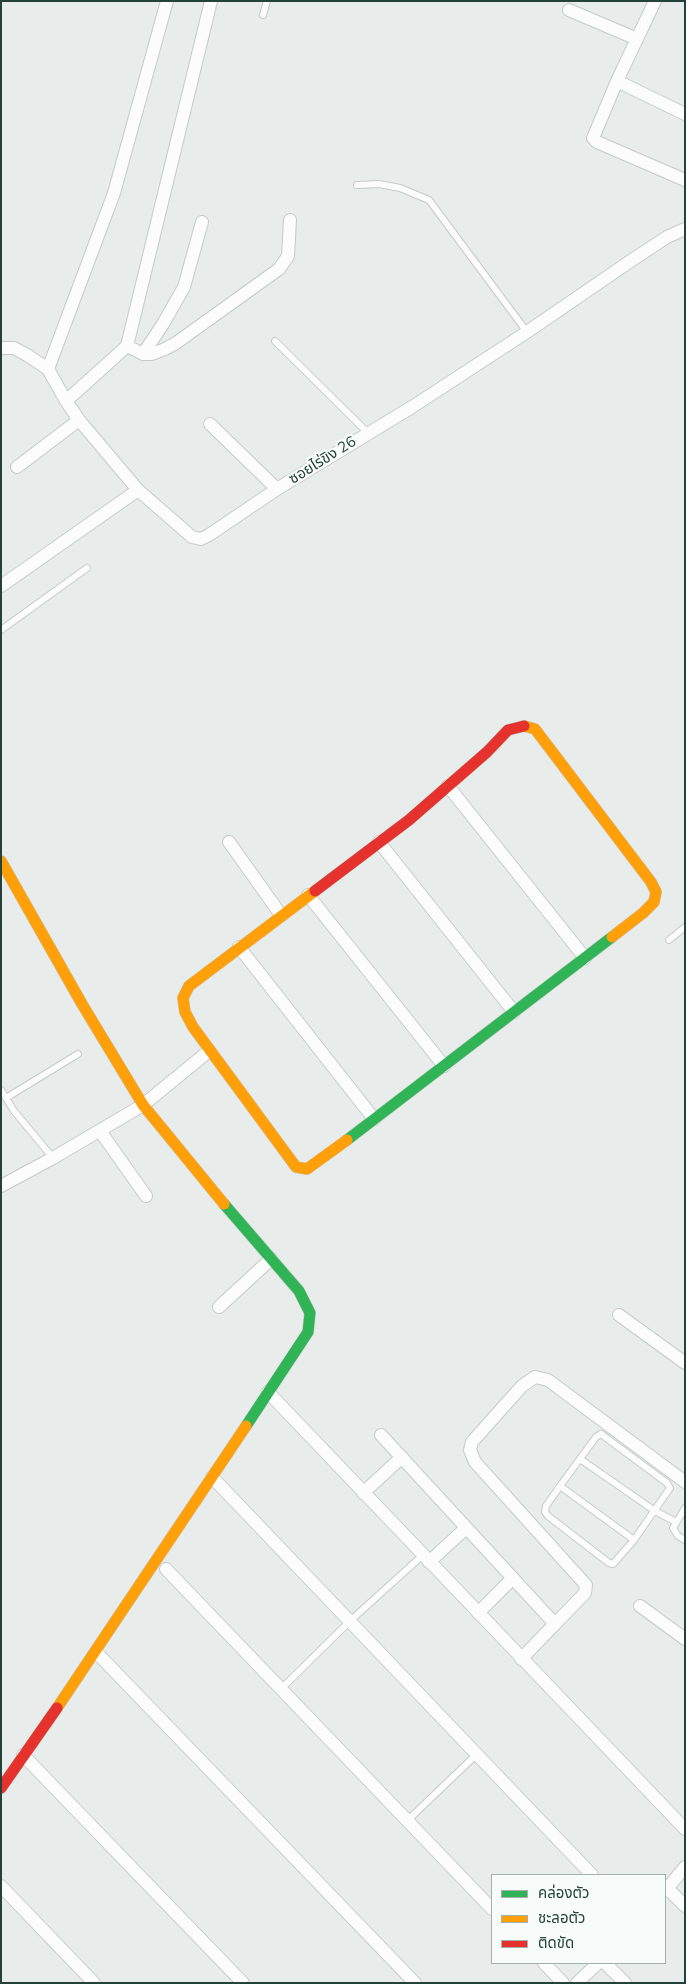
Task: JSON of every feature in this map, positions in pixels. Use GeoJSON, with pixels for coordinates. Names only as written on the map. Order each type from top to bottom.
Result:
{"type":"FeatureCollection","features":[{"type":"Feature","properties":{"kind":"street"},"geometry":{"type":"LineString","coordinates":[[48,369],[114,194],[167,1]]}},
{"type":"Feature","properties":{"kind":"street"},"geometry":{"type":"LineString","coordinates":[[66,401],[127,346],[211,1]]}},
{"type":"Feature","properties":{"kind":"street"},"geometry":{"type":"LineString","coordinates":[[655,1],[617,81],[593,138],[597,142],[685,180]]}},
{"type":"Feature","properties":{"kind":"street"},"geometry":{"type":"LineString","coordinates":[[569,10],[637,39]]}},
{"type":"Feature","properties":{"kind":"street"},"geometry":{"type":"LineString","coordinates":[[617,81],[685,114]]}},
{"type":"Feature","properties":{"kind":"street"},"geometry":{"type":"LineString","coordinates":[[127,346],[142,354],[152,354],[176,343],[279,269],[288,256],[290,220]]}},
{"type":"Feature","properties":{"kind":"street"},"geometry":{"type":"LineString","coordinates":[[142,354],[163,324],[184,287],[202,222]]}},
{"type":"Feature","properties":{"kind":"street","name":"ซอยไร่ขิง 26"},"geometry":{"type":"LineString","coordinates":[[1,348],[14,348],[27,354],[48,369],[79,420],[138,490],[192,537],[201,539],[527,332],[667,237],[685,228]]}},
{"type":"Feature","properties":{"kind":"street"},"geometry":{"type":"LineString","coordinates":[[17,467],[79,420]]}},
{"type":"Feature","properties":{"kind":"street"},"geometry":{"type":"LineString","coordinates":[[210,424],[277,489]]}},
{"type":"Feature","properties":{"kind":"street"},"geometry":{"type":"LineString","coordinates":[[1,586],[138,490]]}},
{"type":"Feature","properties":{"kind":"street"},"geometry":{"type":"LineString","coordinates":[[524,726],[535,729],[651,882],[656,892],[654,902],[643,913],[444,1066],[307,1169],[296,1167],[192,1028],[185,1012],[183,998],[188,986],[380,842],[409,820],[487,752],[508,730],[524,726]]}},
{"type":"Feature","properties":{"kind":"street"},"geometry":{"type":"LineString","coordinates":[[448,786],[585,958]]}},
{"type":"Feature","properties":{"kind":"street"},"geometry":{"type":"LineString","coordinates":[[229,842],[281,915]]}},
{"type":"Feature","properties":{"kind":"street"},"geometry":{"type":"LineString","coordinates":[[380,842],[514,1012]]}},
{"type":"Feature","properties":{"kind":"street"},"geometry":{"type":"LineString","coordinates":[[1,861],[82,1004],[143,1105],[271,1259],[300,1291],[310,1313],[308,1332],[96,1652],[1,1788]]}},
{"type":"Feature","properties":{"kind":"street"},"geometry":{"type":"LineString","coordinates":[[308,895],[444,1066]]}},
{"type":"Feature","properties":{"kind":"street"},"geometry":{"type":"LineString","coordinates":[[239,947],[374,1119]]}},
{"type":"Feature","properties":{"kind":"street"},"geometry":{"type":"LineString","coordinates":[[1,1186],[54,1158],[143,1105],[209,1051]]}},
{"type":"Feature","properties":{"kind":"street"},"geometry":{"type":"LineString","coordinates":[[100,1131],[146,1196]]}},
{"type":"Feature","properties":{"kind":"street"},"geometry":{"type":"LineString","coordinates":[[219,1307],[271,1259]]}},
{"type":"Feature","properties":{"kind":"street"},"geometry":{"type":"LineString","coordinates":[[619,1315],[685,1363]]}},
{"type":"Feature","properties":{"kind":"street"},"geometry":{"type":"LineString","coordinates":[[521,1659],[585,1593],[586,1585],[475,1462],[470,1450],[472,1442],[522,1386],[535,1377],[548,1380],[685,1482]]}},
{"type":"Feature","properties":{"kind":"street"},"geometry":{"type":"LineString","coordinates":[[268,1392],[685,1829]]}},
{"type":"Feature","properties":{"kind":"street"},"geometry":{"type":"LineString","coordinates":[[381,1435],[555,1624]]}},
{"type":"Feature","properties":{"kind":"street"},"geometry":{"type":"LineString","coordinates":[[363,1493],[402,1457]]}},
{"type":"Feature","properties":{"kind":"street"},"geometry":{"type":"LineString","coordinates":[[212,1477],[591,1874]]}},
{"type":"Feature","properties":{"kind":"street"},"geometry":{"type":"LineString","coordinates":[[426,1559],[466,1528]]}},
{"type":"Feature","properties":{"kind":"street"},"geometry":{"type":"LineString","coordinates":[[166,1569],[491,1908]]}},
{"type":"Feature","properties":{"kind":"street"},"geometry":{"type":"LineString","coordinates":[[478,1613],[512,1579]]}},
{"type":"Feature","properties":{"kind":"street"},"geometry":{"type":"LineString","coordinates":[[640,1606],[685,1639]]}},
{"type":"Feature","properties":{"kind":"street"},"geometry":{"type":"LineString","coordinates":[[96,1652],[415,1983]]}},
{"type":"Feature","properties":{"kind":"street"},"geometry":{"type":"LineString","coordinates":[[23,1755],[243,1983]]}},
{"type":"Feature","properties":{"kind":"street"},"geometry":{"type":"LineString","coordinates":[[685,1867],[666,1889],[685,1906]]}},
{"type":"Feature","properties":{"kind":"street"},"geometry":{"type":"LineString","coordinates":[[1,1886],[94,1983]]}},
{"type":"Feature","properties":{"kind":"street"},"geometry":{"type":"LineString","coordinates":[[545,1964],[563,1983]]}},
{"type":"Feature","properties":{"kind":"street"},"geometry":{"type":"LineString","coordinates":[[577,1983],[597,1964]]}},
{"type":"Feature","properties":{"kind":"street"},"geometry":{"type":"LineString","coordinates":[[606,1964],[625,1983]]}},
{"type":"Feature","properties":{"kind":"lane"},"geometry":{"type":"LineString","coordinates":[[263,15],[266,1]]}},
{"type":"Feature","properties":{"kind":"lane"},"geometry":{"type":"LineString","coordinates":[[357,185],[379,184],[400,188],[430,200],[527,332]]}},
{"type":"Feature","properties":{"kind":"lane"},"geometry":{"type":"LineString","coordinates":[[275,341],[368,433]]}},
{"type":"Feature","properties":{"kind":"lane"},"geometry":{"type":"LineString","coordinates":[[1,630],[87,568]]}},
{"type":"Feature","properties":{"kind":"lane"},"geometry":{"type":"LineString","coordinates":[[669,940],[685,927]]}},
{"type":"Feature","properties":{"kind":"lane"},"geometry":{"type":"LineString","coordinates":[[6,1098],[78,1054]]}},
{"type":"Feature","properties":{"kind":"lane"},"geometry":{"type":"LineString","coordinates":[[1,1090],[54,1158]]}},
{"type":"Feature","properties":{"kind":"lane"},"geometry":{"type":"LineString","coordinates":[[601,1434],[667,1483],[670,1488],[634,1540],[613,1564],[609,1563],[545,1512],[546,1506],[580,1459],[596,1437],[601,1434]]}},
{"type":"Feature","properties":{"kind":"lane"},"geometry":{"type":"LineString","coordinates":[[580,1459],[655,1511],[676,1522]]}},
{"type":"Feature","properties":{"kind":"lane"},"geometry":{"type":"LineString","coordinates":[[560,1486],[634,1540]]}},
{"type":"Feature","properties":{"kind":"lane"},"geometry":{"type":"LineString","coordinates":[[685,1508],[673,1528],[685,1540]]}},
{"type":"Feature","properties":{"kind":"lane"},"geometry":{"type":"LineString","coordinates":[[281,1689],[350,1621],[426,1559]]}},
{"type":"Feature","properties":{"kind":"lane"},"geometry":{"type":"LineString","coordinates":[[408,1820],[477,1754]]}},
{"type":"Feature","properties":{"kind":"traffic: fast"},"geometry":{"type":"LineString","coordinates":[[347,1140],[612,937]]}},
{"type":"Feature","properties":{"kind":"traffic: fast"},"geometry":{"type":"LineString","coordinates":[[224,1204],[299,1291],[310,1313],[308,1332],[246,1426]]}},
{"type":"Feature","properties":{"kind":"traffic: slow"},"geometry":{"type":"LineString","coordinates":[[524,726],[535,729],[651,882],[656,892],[654,902],[612,937]]}},
{"type":"Feature","properties":{"kind":"traffic: slow"},"geometry":{"type":"LineString","coordinates":[[1,861],[82,1004],[143,1105],[224,1204]]}},
{"type":"Feature","properties":{"kind":"traffic: slow"},"geometry":{"type":"LineString","coordinates":[[315,891],[189,986],[183,998],[185,1012],[193,1027],[296,1167],[307,1169],[347,1140]]}},
{"type":"Feature","properties":{"kind":"traffic: slow"},"geometry":{"type":"LineString","coordinates":[[57,1708],[246,1426]]}},
{"type":"Feature","properties":{"kind":"traffic: jam"},"geometry":{"type":"LineString","coordinates":[[315,891],[409,820],[487,752],[508,730],[524,726]]}},
{"type":"Feature","properties":{"kind":"traffic: jam"},"geometry":{"type":"LineString","coordinates":[[1,1788],[57,1708]]}}]}
